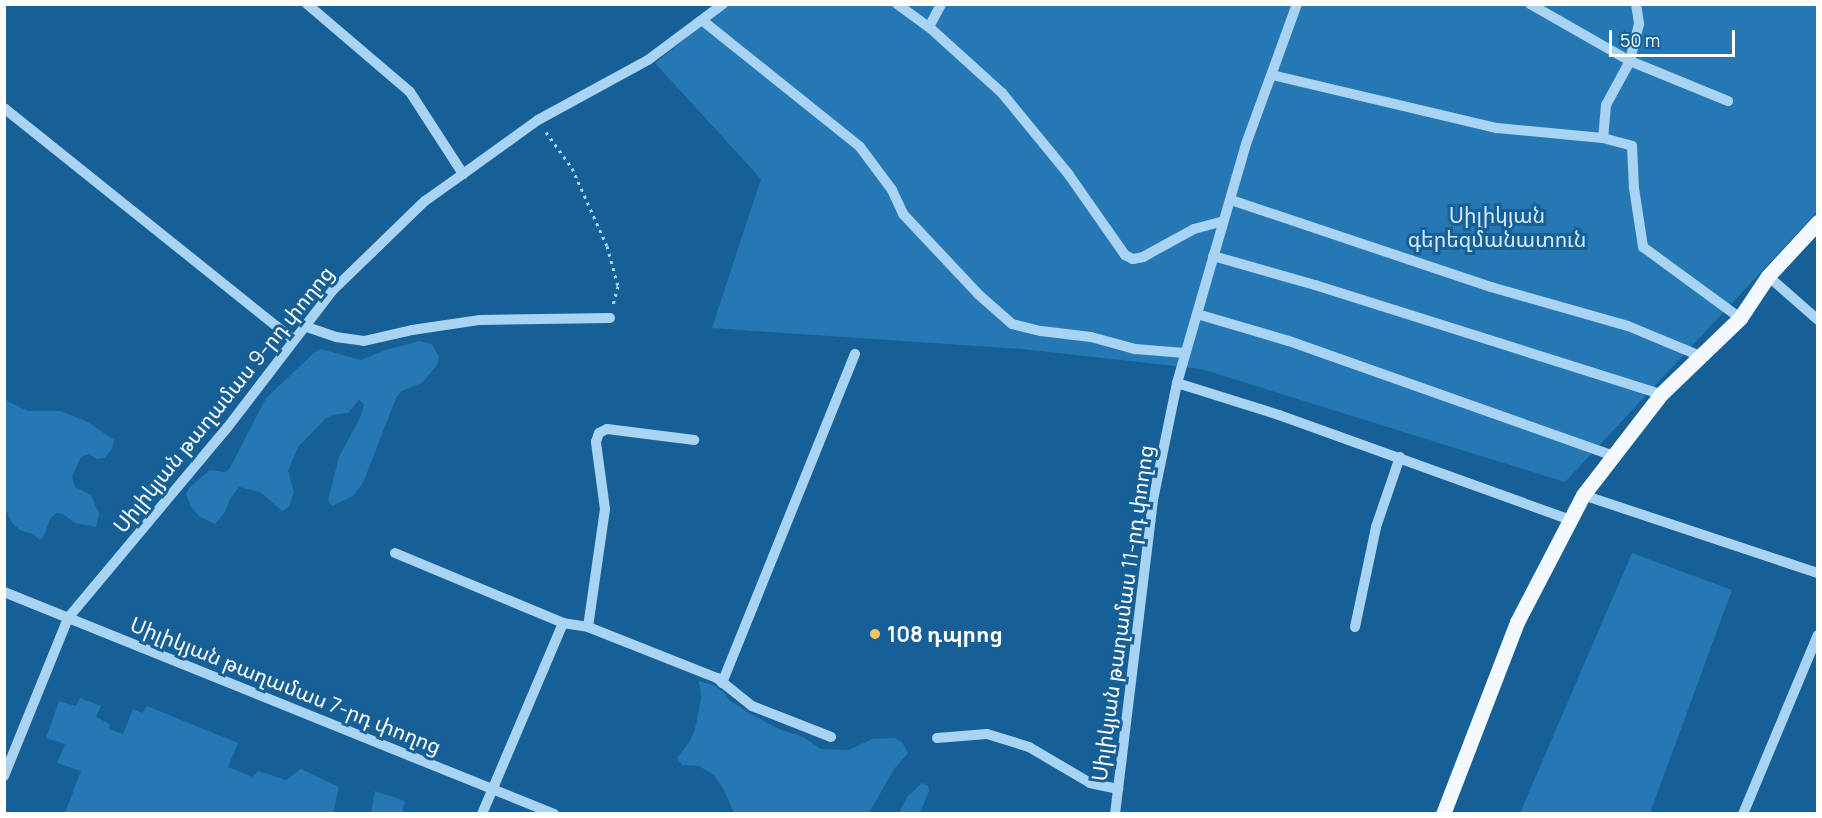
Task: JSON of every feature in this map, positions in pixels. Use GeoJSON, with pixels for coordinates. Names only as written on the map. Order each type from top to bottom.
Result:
{"type":"FeatureCollection","features":[{"type":"Feature","properties":{"kind":"main road"},"geometry":{"type":"LineString","coordinates":[[1443,813],[1517,622],[1568,519],[1583,495],[1661,394],[1698,355],[1740,318],[1768,276],[1818,222]]}},
{"type":"Feature","properties":{"kind":"street"},"geometry":{"type":"LineString","coordinates":[[307,4],[410,92],[463,174]]}},
{"type":"Feature","properties":{"kind":"street","name":"Սիլիկյան թաղամաս 9-րդ փողոց"},"geometry":{"type":"LineString","coordinates":[[4,777],[68,618],[227,428],[292,339],[333,290],[425,201],[538,120],[648,60],[723,4]]}},
{"type":"Feature","properties":{"kind":"street"},"geometry":{"type":"LineString","coordinates":[[897,4],[929,27],[1002,93],[1069,175],[1125,255],[1133,259],[1143,257],[1200,226],[1223,221]]}},
{"type":"Feature","properties":{"kind":"street"},"geometry":{"type":"LineString","coordinates":[[929,27],[941,4]]}},
{"type":"Feature","properties":{"kind":"street","name":"Սիլիկյան թաղամաս 11-րդ փողոց"},"geometry":{"type":"LineString","coordinates":[[1115,813],[1153,500],[1176,383],[1246,144],[1297,4]]}},
{"type":"Feature","properties":{"kind":"street"},"geometry":{"type":"LineString","coordinates":[[1530,4],[1630,61],[1728,101]]}},
{"type":"Feature","properties":{"kind":"street"},"geometry":{"type":"LineString","coordinates":[[1604,138],[1606,105],[1630,61],[1639,24],[1636,4]]}},
{"type":"Feature","properties":{"kind":"street"},"geometry":{"type":"LineString","coordinates":[[703,21],[860,147],[892,190],[903,214],[978,294],[1012,324],[1041,331],[1091,337],[1135,349],[1185,353]]}},
{"type":"Feature","properties":{"kind":"street"},"geometry":{"type":"LineString","coordinates":[[1272,75],[1497,128],[1604,138],[1632,146],[1634,188],[1642,247],[1740,318]]}},
{"type":"Feature","properties":{"kind":"street"},"geometry":{"type":"LineString","coordinates":[[4,108],[292,339]]}},
{"type":"Feature","properties":{"kind":"street"},"geometry":{"type":"LineString","coordinates":[[1231,200],[1491,287],[1629,326],[1698,355]]}},
{"type":"Feature","properties":{"kind":"street"},"geometry":{"type":"LineString","coordinates":[[1213,256],[1316,285],[1661,394]]}},
{"type":"Feature","properties":{"kind":"street"},"geometry":{"type":"LineString","coordinates":[[1768,276],[1818,320]]}},
{"type":"Feature","properties":{"kind":"street"},"geometry":{"type":"LineString","coordinates":[[1197,314],[1289,341],[1613,456]]}},
{"type":"Feature","properties":{"kind":"street"},"geometry":{"type":"LineString","coordinates":[[304,326],[336,337],[364,341],[412,330],[480,321],[610,318]]}},
{"type":"Feature","properties":{"kind":"street"},"geometry":{"type":"LineString","coordinates":[[722,683],[855,354]]}},
{"type":"Feature","properties":{"kind":"street"},"geometry":{"type":"LineString","coordinates":[[1176,383],[1280,415],[1568,519]]}},
{"type":"Feature","properties":{"kind":"street"},"geometry":{"type":"LineString","coordinates":[[588,627],[605,509],[596,442],[599,433],[608,429],[694,440]]}},
{"type":"Feature","properties":{"kind":"street"},"geometry":{"type":"LineString","coordinates":[[1355,627],[1376,527],[1400,457]]}},
{"type":"Feature","properties":{"kind":"street"},"geometry":{"type":"LineString","coordinates":[[1583,495],[1818,573]]}},
{"type":"Feature","properties":{"kind":"street"},"geometry":{"type":"LineString","coordinates":[[396,553],[563,623],[588,627],[722,683],[752,706],[831,737]]}},
{"type":"Feature","properties":{"kind":"street","name":"Սիլիկյան թաղամաս 7-րդ փողոց"},"geometry":{"type":"LineString","coordinates":[[4,592],[554,813]]}},
{"type":"Feature","properties":{"kind":"street"},"geometry":{"type":"LineString","coordinates":[[482,813],[563,623]]}},
{"type":"Feature","properties":{"kind":"street"},"geometry":{"type":"LineString","coordinates":[[1743,813],[1818,635]]}},
{"type":"Feature","properties":{"kind":"street"},"geometry":{"type":"LineString","coordinates":[[937,738],[987,735],[1029,747],[1090,783],[1118,789]]}},
{"type":"Feature","properties":{"kind":"path"},"geometry":{"type":"LineString","coordinates":[[538,120],[573,168],[607,246],[618,286],[610,318]]}},
{"type":"Feature","properties":{"kind":"green space","name":"Սիլիկյան գերեզմանատուն"},"geometry":{"type":"Polygon","coordinates":[[[728,5],[1817,5],[1817,212],[1565,482],[1201,369],[1022,349],[712,328],[761,179],[655,63],[728,5]]]}},
{"type":"Feature","properties":{"kind":"green space"},"geometry":{"type":"Polygon","coordinates":[[[419,341],[432,344],[439,357],[437,365],[422,383],[401,391],[396,398],[363,483],[353,496],[332,506],[328,500],[339,457],[360,418],[364,404],[359,400],[348,413],[332,415],[325,419],[298,447],[288,471],[294,492],[289,507],[282,511],[260,492],[239,487],[230,499],[225,512],[215,524],[200,517],[191,507],[186,493],[190,487],[210,470],[224,472],[229,470],[266,398],[315,352],[321,349],[361,360],[419,341]]]}},
{"type":"Feature","properties":{"kind":"green space"},"geometry":{"type":"Polygon","coordinates":[[[5,400],[28,411],[61,411],[88,422],[114,440],[112,449],[104,458],[97,459],[89,454],[81,457],[72,477],[75,487],[91,495],[99,514],[96,527],[75,523],[63,514],[56,513],[50,519],[44,536],[40,540],[33,534],[20,530],[12,523],[5,509],[5,400]]]}},
{"type":"Feature","properties":{"kind":"green space"},"geometry":{"type":"Polygon","coordinates":[[[1632,553],[1732,590],[1650,813],[1520,813],[1632,553]]]}},
{"type":"Feature","properties":{"kind":"green space"},"geometry":{"type":"Polygon","coordinates":[[[699,681],[715,686],[725,693],[729,700],[747,712],[779,729],[803,737],[821,749],[849,750],[872,739],[895,738],[902,742],[908,753],[894,769],[869,813],[734,813],[724,790],[714,775],[699,766],[682,765],[677,758],[690,741],[695,729],[701,698],[699,681]]]}},
{"type":"Feature","properties":{"kind":"green space"},"geometry":{"type":"Polygon","coordinates":[[[80,698],[101,706],[96,717],[110,724],[109,729],[123,734],[133,709],[142,713],[147,706],[238,743],[228,767],[253,777],[258,771],[286,780],[301,769],[339,787],[333,813],[65,813],[81,771],[57,763],[65,744],[46,738],[59,701],[76,706],[80,698]]]}},
{"type":"Feature","properties":{"kind":"green space"},"geometry":{"type":"Polygon","coordinates":[[[922,783],[928,786],[929,791],[920,813],[899,813],[907,797],[922,783]]]}},
{"type":"Feature","properties":{"kind":"green space"},"geometry":{"type":"Polygon","coordinates":[[[375,791],[405,801],[402,813],[371,813],[375,791]]]}},
{"type":"Feature","properties":{"kind":"place","name":"108 դպրոց"},"geometry":{"type":"Point","coordinates":[875,634]}}]}
